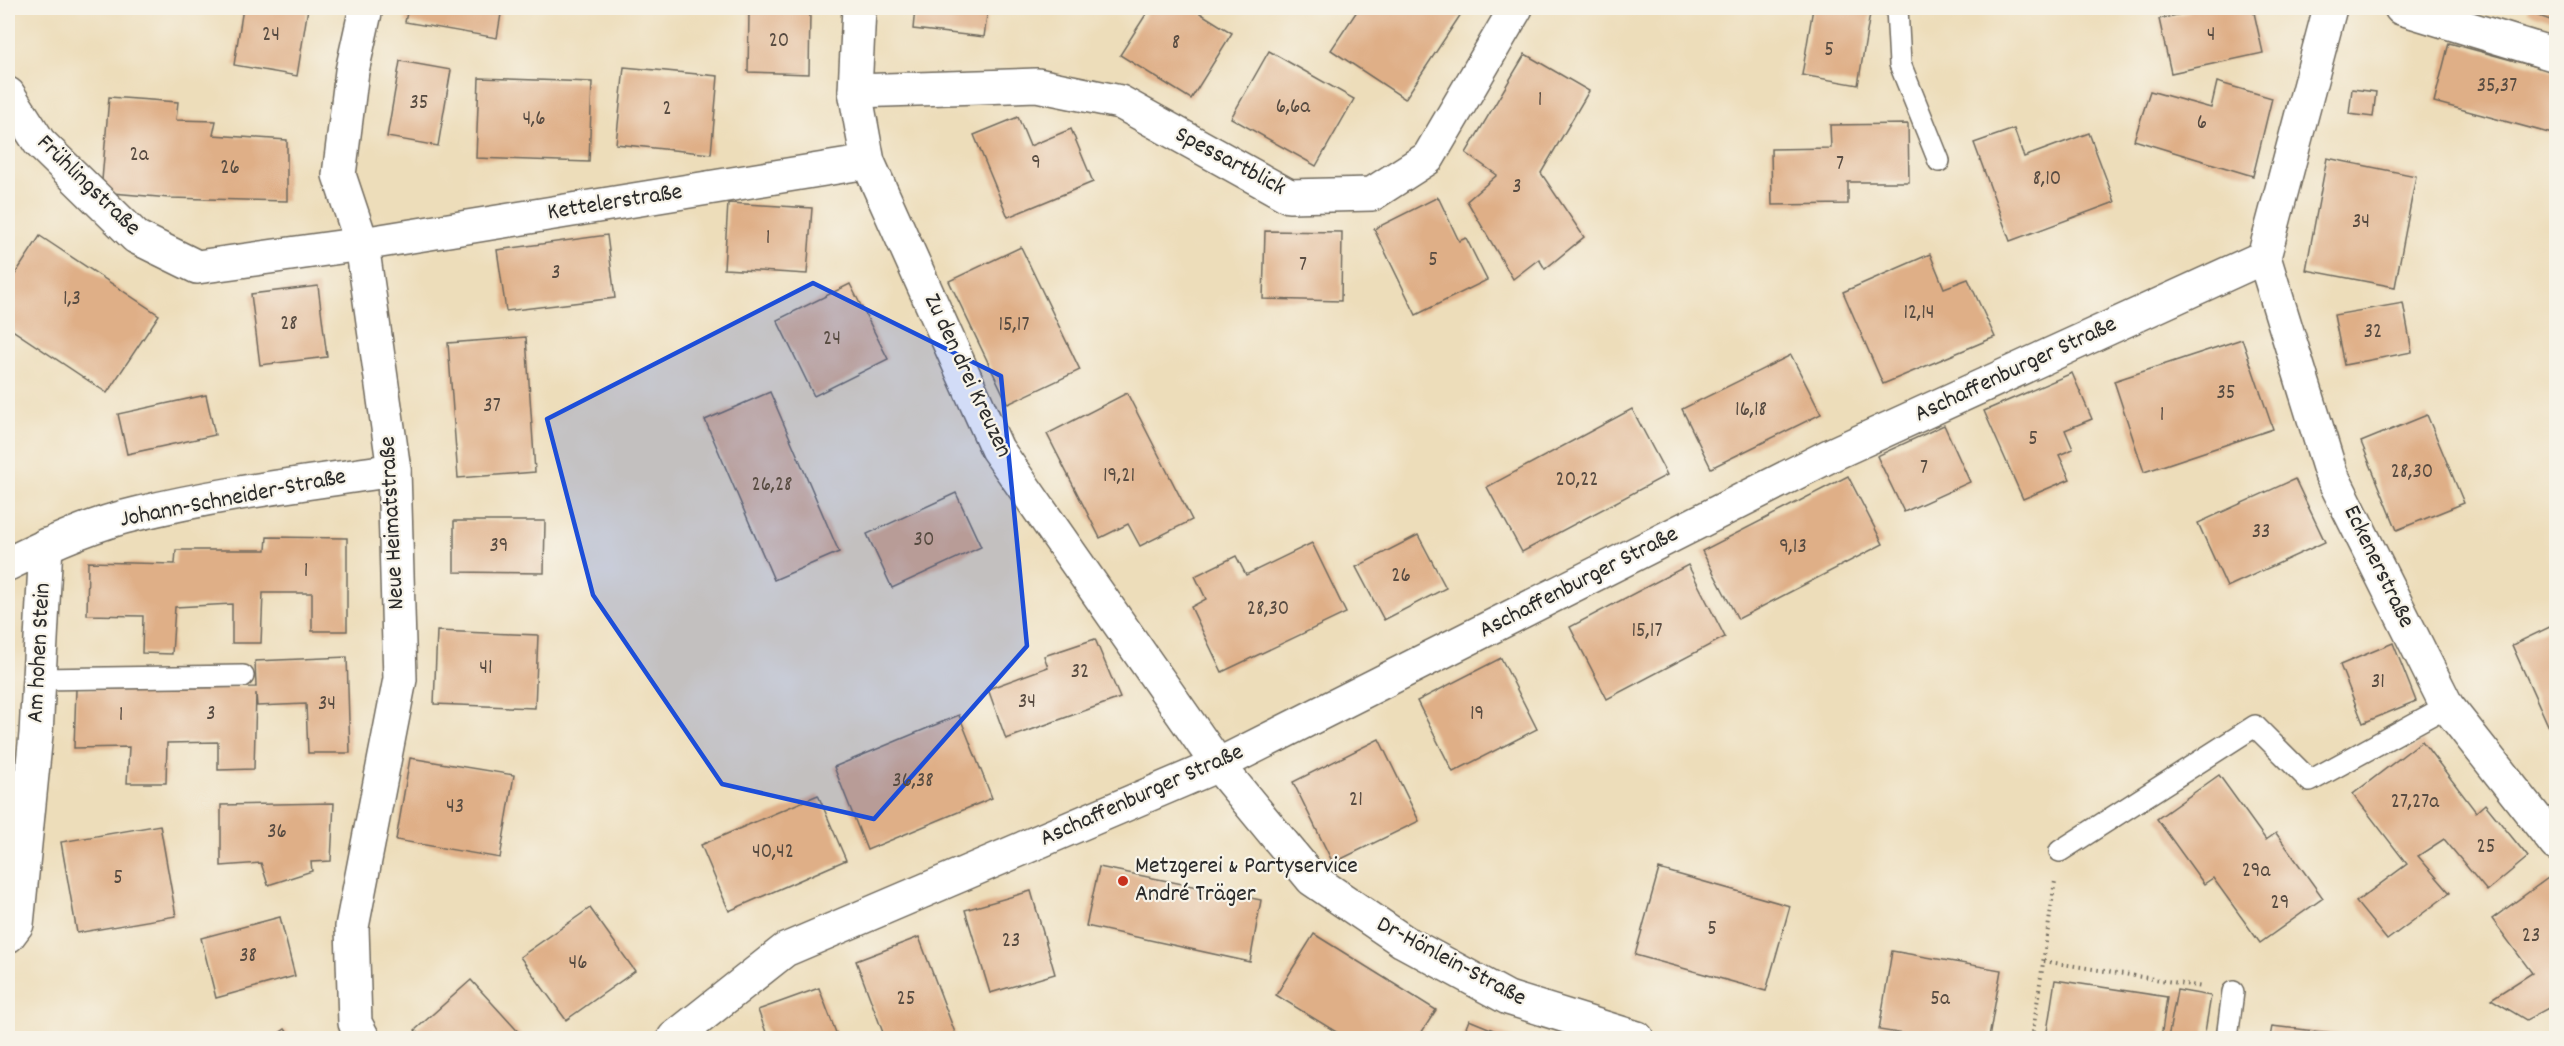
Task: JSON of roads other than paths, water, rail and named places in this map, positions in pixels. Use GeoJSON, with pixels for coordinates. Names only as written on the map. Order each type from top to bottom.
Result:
{"type":"FeatureCollection","features":[{"type":"Feature","properties":{"kind":"street","name":"Neue Heimatstraße"},"geometry":{"type":"LineString","coordinates":[[363,1038],[355,1023],[352,927],[400,679],[394,470],[362,244],[339,175],[352,71],[366,8]]}},
{"type":"Feature","properties":{"kind":"street","name":"Zu den drei Kreuzen"},"geometry":{"type":"LineString","coordinates":[[859,8],[855,91],[868,162],[997,448],[1218,765]]}},
{"type":"Feature","properties":{"kind":"street","name":"Spessartblick"},"geometry":{"type":"LineString","coordinates":[[855,91],[1037,85],[1120,102],[1289,196],[1372,194],[1428,158],[1516,8]]}},
{"type":"Feature","properties":{"kind":"street"},"geometry":{"type":"LineString","coordinates":[[2264,257],[2330,8]]}},
{"type":"Feature","properties":{"kind":"street"},"geometry":{"type":"LineString","coordinates":[[2401,8],[2556,55]]}},
{"type":"Feature","properties":{"kind":"street","name":"Frühlingstraße"},"geometry":{"type":"LineString","coordinates":[[8,94],[39,142],[136,237],[197,267],[362,244]]}},
{"type":"Feature","properties":{"kind":"street","name":"Kettelerstraße"},"geometry":{"type":"LineString","coordinates":[[362,244],[868,162]]}},
{"type":"Feature","properties":{"kind":"street","name":"Eckenerstraße"},"geometry":{"type":"LineString","coordinates":[[2264,257],[2331,474],[2447,706],[2556,844]]}},
{"type":"Feature","properties":{"kind":"street","name":"Aschaffenburger Straße"},"geometry":{"type":"LineString","coordinates":[[674,1038],[785,950],[1218,765],[1833,454],[2264,257]]}},
{"type":"Feature","properties":{"kind":"street","name":"Johann-Schneider-Straße"},"geometry":{"type":"LineString","coordinates":[[8,564],[46,545],[135,514],[271,489],[394,470]]}},
{"type":"Feature","properties":{"kind":"street","name":"Am hohen Stein"},"geometry":{"type":"LineString","coordinates":[[8,936],[17,924],[39,679],[46,545]]}},
{"type":"Feature","properties":{"kind":"street","name":"Dr-Hönlein-Straße"},"geometry":{"type":"LineString","coordinates":[[1218,765],[1312,879],[1403,941],[1508,998],[1637,1038]]}},
{"type":"Feature","properties":{"kind":"lane"},"geometry":{"type":"LineString","coordinates":[[1897,8],[1900,64],[1939,161]]}},
{"type":"Feature","properties":{"kind":"lane"},"geometry":{"type":"LineString","coordinates":[[39,679],[243,676]]}},
{"type":"Feature","properties":{"kind":"lane"},"geometry":{"type":"LineString","coordinates":[[2060,851],[2255,726],[2310,781],[2447,706]]}},
{"type":"Feature","properties":{"kind":"lane"},"geometry":{"type":"LineString","coordinates":[[2227,1038],[2234,992]]}},
{"type":"Feature","properties":{"kind":"place","name":"Metzgerei & Partyservice André Träger"},"geometry":{"type":"Point","coordinates":[1123,881]}}]}
